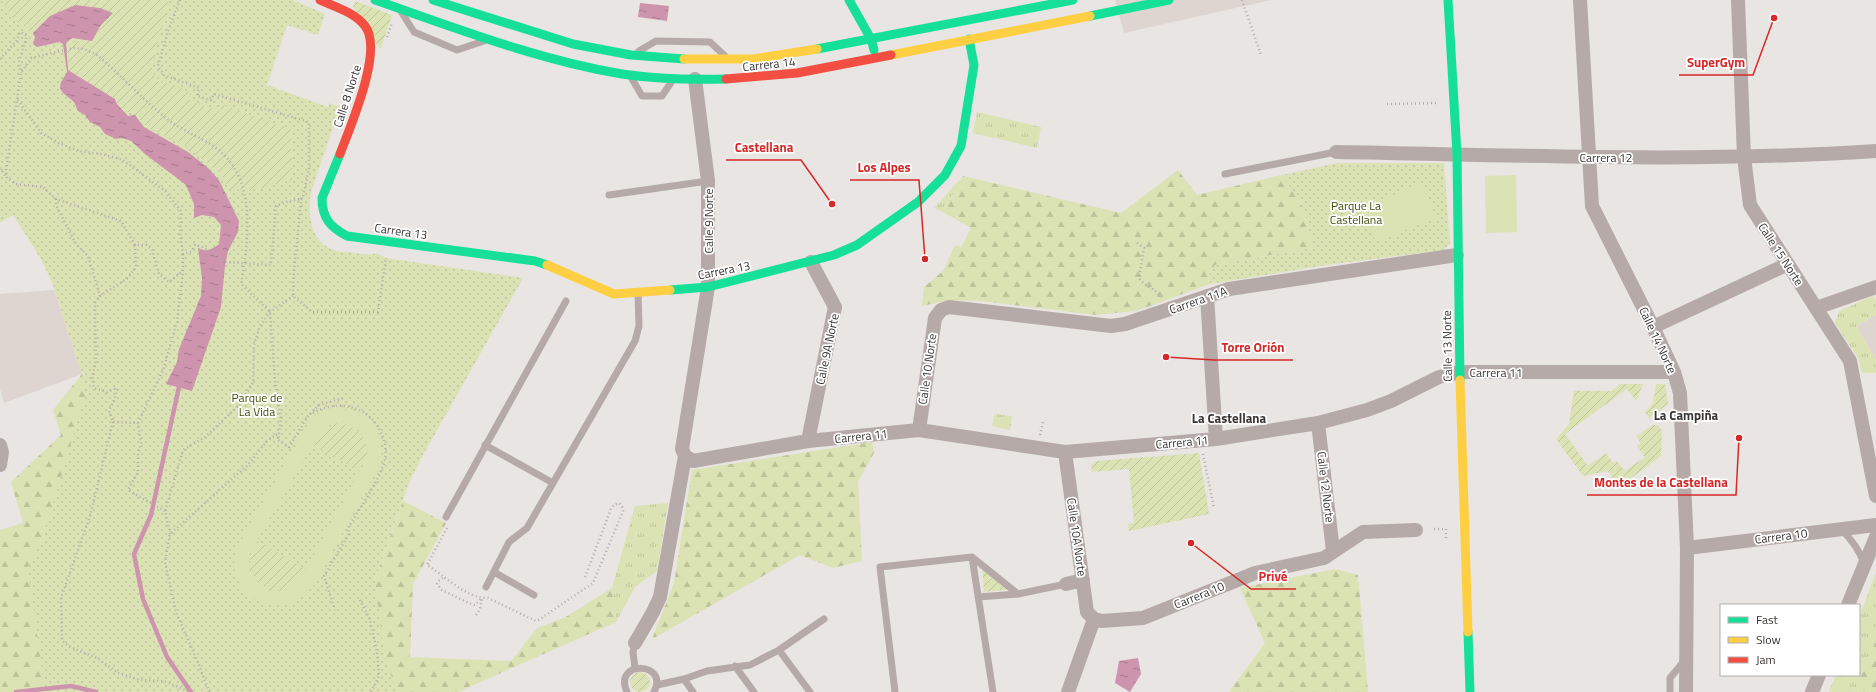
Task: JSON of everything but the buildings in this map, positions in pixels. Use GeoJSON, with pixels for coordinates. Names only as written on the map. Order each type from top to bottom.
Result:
{"type":"FeatureCollection","features":[{"type":"Feature","properties":{"kind":"street","name":"Calle 8 Norte"},"geometry":{"type":"LineString","coordinates":[[320,0],[349,13],[360,22],[369,34],[372,49],[371,62],[353,118],[322,198],[321,210],[326,222]]}},
{"type":"Feature","properties":{"kind":"street","name":"Carrera 14"},"geometry":{"type":"LineString","coordinates":[[375,0],[488,40],[570,62],[630,75],[695,79],[759,78],[830,67],[1169,0]]}},
{"type":"Feature","properties":{"kind":"street","name":"Carrera 14"},"geometry":{"type":"LineString","coordinates":[[433,0],[573,44],[631,56],[674,60],[753,59],[793,54],[1072,0]]}},
{"type":"Feature","properties":{"kind":"street"},"geometry":{"type":"LineString","coordinates":[[849,0],[871,39],[876,58]]}},
{"type":"Feature","properties":{"kind":"street","name":"Calle 13 Norte"},"geometry":{"type":"LineString","coordinates":[[1448,0],[1456,154],[1460,372],[1470,692]]}},
{"type":"Feature","properties":{"kind":"street","name":"Calle 14 Norte"},"geometry":{"type":"LineString","coordinates":[[1580,0],[1592,206],[1674,372],[1680,393],[1687,548],[1686,692]]}},
{"type":"Feature","properties":{"kind":"street","name":"Calle 15 Norte"},"geometry":{"type":"LineString","coordinates":[[1738,0],[1744,157],[1750,205],[1850,361],[1876,496]]}},
{"type":"Feature","properties":{"kind":"street","name":"Carrera 13"},"geometry":{"type":"LineString","coordinates":[[326,222],[335,230],[347,236],[536,261],[551,265],[599,290],[614,294],[708,287],[811,262],[834,255],[857,245],[918,202],[945,175],[961,146],[974,65],[969,40]]}},
{"type":"Feature","properties":{"kind":"street","name":"Calle 9 Norte"},"geometry":{"type":"LineString","coordinates":[[635,643],[660,597],[686,456],[682,449],[708,287],[708,181],[695,79]]}},
{"type":"Feature","properties":{"kind":"street","name":"Carrera 12"},"geometry":{"type":"LineString","coordinates":[[1336,152],[1589,157],[1744,157],[1875,153]]}},
{"type":"Feature","properties":{"kind":"street","name":"Carrera 11A"},"geometry":{"type":"LineString","coordinates":[[941,310],[949,307],[1111,326],[1125,324],[1229,289],[1457,254]]}},
{"type":"Feature","properties":{"kind":"street","name":"Calle 9A Norte"},"geometry":{"type":"LineString","coordinates":[[808,441],[835,307],[811,262]]}},
{"type":"Feature","properties":{"kind":"street"},"geometry":{"type":"LineString","coordinates":[[1653,328],[1788,264]]}},
{"type":"Feature","properties":{"kind":"street"},"geometry":{"type":"LineString","coordinates":[[1816,308],[1876,287]]}},
{"type":"Feature","properties":{"kind":"street"},"geometry":{"type":"LineString","coordinates":[[1207,296],[1216,439]]}},
{"type":"Feature","properties":{"kind":"street","name":"Calle 10 Norte"},"geometry":{"type":"LineString","coordinates":[[919,430],[935,318],[941,310]]}},
{"type":"Feature","properties":{"kind":"street","name":"Carrera 11"},"geometry":{"type":"LineString","coordinates":[[686,456],[693,461],[808,441],[919,430],[1065,452],[1216,439],[1318,423],[1367,410],[1391,401],[1440,377],[1460,372],[1674,372]]}},
{"type":"Feature","properties":{"kind":"street","name":"Calle 12 Norte"},"geometry":{"type":"LineString","coordinates":[[1318,423],[1333,551]]}},
{"type":"Feature","properties":{"kind":"street"},"geometry":{"type":"LineString","coordinates":[[0,445],[2,452],[0,464]]}},
{"type":"Feature","properties":{"kind":"street","name":"Calle 10A Norte"},"geometry":{"type":"LineString","coordinates":[[1065,452],[1087,612],[1094,619]]}},
{"type":"Feature","properties":{"kind":"street","name":"Carrera 10"},"geometry":{"type":"LineString","coordinates":[[1687,548],[1876,525]]}},
{"type":"Feature","properties":{"kind":"street","name":"Carrera 10"},"geometry":{"type":"LineString","coordinates":[[1094,619],[1102,621],[1143,618],[1255,573],[1324,558],[1363,532],[1416,530]]}},
{"type":"Feature","properties":{"kind":"street"},"geometry":{"type":"LineString","coordinates":[[1848,604],[1876,537]]}},
{"type":"Feature","properties":{"kind":"street"},"geometry":{"type":"LineString","coordinates":[[1066,584],[1083,580]]}},
{"type":"Feature","properties":{"kind":"street"},"geometry":{"type":"LineString","coordinates":[[1068,692],[1094,619]]}},
{"type":"Feature","properties":{"kind":"street"},"geometry":{"type":"LineString","coordinates":[[1812,692],[1819,676]]}},
{"type":"Feature","properties":{"kind":"lane"},"geometry":{"type":"LineString","coordinates":[[398,8],[414,32],[457,50],[488,40]]}},
{"type":"Feature","properties":{"kind":"lane"},"geometry":{"type":"LineString","coordinates":[[631,56],[656,41],[710,42],[730,60]]}},
{"type":"Feature","properties":{"kind":"lane"},"geometry":{"type":"LineString","coordinates":[[630,75],[642,96],[662,96],[675,78]]}},
{"type":"Feature","properties":{"kind":"lane"},"geometry":{"type":"LineString","coordinates":[[1225,174],[1336,152]]}},
{"type":"Feature","properties":{"kind":"lane"},"geometry":{"type":"LineString","coordinates":[[608,195],[708,181]]}},
{"type":"Feature","properties":{"kind":"lane"},"geometry":{"type":"LineString","coordinates":[[486,587],[509,542],[527,528],[635,341],[639,326],[638,292]]}},
{"type":"Feature","properties":{"kind":"lane"},"geometry":{"type":"LineString","coordinates":[[446,517],[566,301]]}},
{"type":"Feature","properties":{"kind":"lane"},"geometry":{"type":"LineString","coordinates":[[485,445],[553,483]]}},
{"type":"Feature","properties":{"kind":"lane"},"geometry":{"type":"LineString","coordinates":[[1841,529],[1851,538],[1860,552],[1865,565]]}},
{"type":"Feature","properties":{"kind":"lane"},"geometry":{"type":"LineString","coordinates":[[895,692],[880,567],[972,557],[1018,594]]}},
{"type":"Feature","properties":{"kind":"lane"},"geometry":{"type":"LineString","coordinates":[[972,557],[993,692]]}},
{"type":"Feature","properties":{"kind":"lane"},"geometry":{"type":"LineString","coordinates":[[494,572],[534,595]]}},
{"type":"Feature","properties":{"kind":"lane"},"geometry":{"type":"LineString","coordinates":[[978,597],[1018,594],[1066,584]]}},
{"type":"Feature","properties":{"kind":"lane"},"geometry":{"type":"LineString","coordinates":[[627,692],[625,686],[626,677],[635,668],[651,671],[656,680],[655,688],[707,671],[750,665],[779,650],[824,619]]}},
{"type":"Feature","properties":{"kind":"lane"},"geometry":{"type":"LineString","coordinates":[[635,643],[635,668]]}},
{"type":"Feature","properties":{"kind":"lane"},"geometry":{"type":"LineString","coordinates":[[779,650],[810,692]]}},
{"type":"Feature","properties":{"kind":"lane"},"geometry":{"type":"LineString","coordinates":[[1670,692],[1670,678],[1686,658]]}},
{"type":"Feature","properties":{"kind":"lane"},"geometry":{"type":"LineString","coordinates":[[735,666],[754,692]]}},
{"type":"Feature","properties":{"kind":"lane"},"geometry":{"type":"LineString","coordinates":[[684,679],[693,692]]}},
{"type":"Feature","properties":{"kind":"path"},"geometry":{"type":"LineString","coordinates":[[180,0],[168,31],[158,66],[164,75],[199,88],[197,96],[211,100],[214,94],[309,122],[309,168],[303,197],[301,199],[299,235],[293,270],[293,296],[312,312],[378,312],[386,258]]}},
{"type":"Feature","properties":{"kind":"path"},"geometry":{"type":"LineString","coordinates":[[1242,0],[1261,55]]}},
{"type":"Feature","properties":{"kind":"path"},"geometry":{"type":"LineString","coordinates":[[372,49],[382,50],[398,8]]}},
{"type":"Feature","properties":{"kind":"path"},"geometry":{"type":"LineString","coordinates":[[0,59],[17,40],[20,32],[27,36],[19,62],[21,73],[6,171],[8,178]]}},
{"type":"Feature","properties":{"kind":"path"},"geometry":{"type":"LineString","coordinates":[[21,73],[32,58],[74,48],[84,49],[97,55],[168,120],[209,143],[225,156],[234,167],[247,206],[248,230],[245,263],[241,284],[270,312],[275,381],[281,420],[278,440],[289,448],[308,416],[319,405],[344,398]]}},
{"type":"Feature","properties":{"kind":"path"},"geometry":{"type":"LineString","coordinates":[[18,100],[41,133],[78,151],[101,154],[123,160],[165,191],[181,211],[180,235],[183,254],[183,271],[177,322],[163,370],[138,423],[141,443],[138,456],[138,472],[128,490],[166,511]]}},
{"type":"Feature","properties":{"kind":"path"},"geometry":{"type":"LineString","coordinates":[[1386,104],[1454,103]]}},
{"type":"Feature","properties":{"kind":"path"},"geometry":{"type":"LineString","coordinates":[[0,168],[8,178],[16,184],[43,187],[56,199],[121,221],[135,245],[136,267],[128,278],[100,296],[95,303],[96,361],[92,379],[94,388],[107,392],[117,388],[115,398],[109,411],[113,422],[90,516],[61,598],[62,641],[70,648],[97,658],[118,673],[140,680],[164,681],[190,692]]}},
{"type":"Feature","properties":{"kind":"path"},"geometry":{"type":"LineString","coordinates":[[56,199],[56,205],[76,244],[88,256],[100,296]]}},
{"type":"Feature","properties":{"kind":"path"},"geometry":{"type":"LineString","coordinates":[[183,254],[192,251],[195,245],[201,246],[226,262],[271,265],[276,206],[289,201],[301,199]]}},
{"type":"Feature","properties":{"kind":"path"},"geometry":{"type":"LineString","coordinates":[[1137,243],[1144,248],[1139,278],[1143,284],[1156,290],[1166,311]]}},
{"type":"Feature","properties":{"kind":"path"},"geometry":{"type":"LineString","coordinates":[[135,245],[146,245],[152,249],[159,274],[169,282],[183,271]]}},
{"type":"Feature","properties":{"kind":"path"},"geometry":{"type":"LineString","coordinates":[[209,692],[176,612],[165,562],[170,534],[166,511],[183,450],[205,437],[239,405],[253,383],[254,345],[260,326],[270,312],[293,296]]}},
{"type":"Feature","properties":{"kind":"path"},"geometry":{"type":"LineString","coordinates":[[308,416],[319,410],[332,406],[348,406],[366,414],[377,424],[385,440],[386,456],[382,469],[348,528],[349,534],[324,576],[336,610]]}},
{"type":"Feature","properties":{"kind":"path"},"geometry":{"type":"LineString","coordinates":[[113,422],[138,423]]}},
{"type":"Feature","properties":{"kind":"path"},"geometry":{"type":"LineString","coordinates":[[170,534],[248,465],[267,441],[279,433]]}},
{"type":"Feature","properties":{"kind":"path"},"geometry":{"type":"LineString","coordinates":[[1201,440],[1214,508]]}},
{"type":"Feature","properties":{"kind":"path"},"geometry":{"type":"LineString","coordinates":[[443,578],[438,581],[437,584],[442,590],[471,604],[475,605],[482,599],[488,598],[530,620],[536,621],[593,583],[623,511],[623,508],[619,503],[614,505],[611,509],[585,577]]}},
{"type":"Feature","properties":{"kind":"path"},"geometry":{"type":"LineString","coordinates":[[446,517],[451,521],[427,564],[438,572],[443,578],[482,599]]}},
{"type":"Feature","properties":{"kind":"path"},"geometry":{"type":"LineString","coordinates":[[476,615],[480,609],[483,590],[486,587]]}},
{"type":"Feature","properties":{"kind":"path"},"geometry":{"type":"LineString","coordinates":[[360,600],[370,620],[377,651],[379,676],[371,692]]}},
{"type":"Feature","properties":{"kind":"shaded area"},"geometry":{"type":"Polygon","coordinates":[[[1115,0],[1271,0],[1124,33],[1115,0]]]}},
{"type":"Feature","properties":{"kind":"shaded area"},"geometry":{"type":"Polygon","coordinates":[[[54,290],[82,374],[4,403],[0,389],[0,294],[54,290]]]}},
{"type":"Feature","properties":{"kind":"shaded area"},"geometry":{"type":"Polygon","coordinates":[[[1876,315],[1876,360],[1856,326],[1876,315]]]}},
{"type":"Feature","properties":{"kind":"green space","name":"Parque de La Vida"},"geometry":{"type":"Polygon","coordinates":[[[0,0],[293,0],[325,14],[318,35],[287,25],[267,85],[328,107],[329,103],[340,107],[311,192],[310,217],[315,234],[320,241],[326,246],[338,251],[364,254],[377,253],[386,258],[523,278],[423,455],[409,483],[375,579],[384,653],[397,692],[45,692],[28,567],[43,539],[85,396],[82,374],[53,285],[41,259],[13,215],[0,223],[0,0]]]}},
{"type":"Feature","properties":{"kind":"green space"},"geometry":{"type":"Polygon","coordinates":[[[1,0],[167,0],[168,3],[152,67],[155,79],[190,92],[190,101],[220,111],[223,105],[291,129],[292,180],[248,191],[230,189],[221,174],[185,145],[147,127],[135,115],[123,110],[115,99],[68,70],[66,43],[92,40],[113,13],[75,5],[50,16],[33,33],[14,19],[1,0]]]}},
{"type":"Feature","properties":{"kind":"green space"},"geometry":{"type":"Polygon","coordinates":[[[355,1],[392,15],[381,48],[379,48],[353,7],[355,1]]]}},
{"type":"Feature","properties":{"kind":"green space"},"geometry":{"type":"Polygon","coordinates":[[[977,112],[1041,127],[1037,148],[973,133],[977,112]]]}},
{"type":"Feature","properties":{"kind":"green space","name":"Parque La Castellana"},"geometry":{"type":"Polygon","coordinates":[[[1337,163],[1444,163],[1450,244],[1444,250],[1327,265],[1210,284],[1209,275],[1215,265],[1313,248],[1304,209],[1282,175],[1337,163]]]}},
{"type":"Feature","properties":{"kind":"green space"},"geometry":{"type":"Polygon","coordinates":[[[1178,170],[1197,195],[1282,175],[1304,209],[1313,248],[1215,265],[1209,275],[1210,284],[1136,311],[1096,315],[981,301],[950,300],[922,306],[924,287],[943,271],[955,245],[961,247],[971,228],[943,212],[963,176],[1121,213],[1178,170]]]}},
{"type":"Feature","properties":{"kind":"green space"},"geometry":{"type":"Polygon","coordinates":[[[1516,175],[1517,232],[1486,233],[1485,176],[1516,175]]]}},
{"type":"Feature","properties":{"kind":"green space"},"geometry":{"type":"Polygon","coordinates":[[[963,176],[943,212],[934,208],[963,176]]]}},
{"type":"Feature","properties":{"kind":"green space"},"geometry":{"type":"Polygon","coordinates":[[[1422,183],[1436,218],[1376,242],[1362,208],[1422,183]]]}},
{"type":"Feature","properties":{"kind":"green space"},"geometry":{"type":"Polygon","coordinates":[[[1873,296],[1876,300],[1876,315],[1856,326],[1876,360],[1876,373],[1862,373],[1858,358],[1835,323],[1839,311],[1873,296]]]}},
{"type":"Feature","properties":{"kind":"green space"},"geometry":{"type":"Polygon","coordinates":[[[82,328],[378,606],[375,579],[403,501],[446,523],[413,584],[410,657],[511,661],[537,628],[564,618],[612,588],[616,622],[458,692],[0,692],[0,530],[23,523],[11,482],[61,435],[53,410],[82,374],[82,328]]]}},
{"type":"Feature","properties":{"kind":"green space"},"geometry":{"type":"Polygon","coordinates":[[[1620,384],[1643,384],[1636,401],[1627,389],[1565,434],[1588,466],[1606,453],[1613,463],[1617,461],[1625,471],[1645,457],[1637,446],[1641,443],[1636,436],[1653,425],[1658,425],[1662,431],[1661,456],[1619,487],[1608,471],[1583,476],[1556,439],[1569,424],[1574,391],[1611,391],[1620,384]]]}},
{"type":"Feature","properties":{"kind":"green space"},"geometry":{"type":"Polygon","coordinates":[[[1656,384],[1665,384],[1668,404],[1649,418],[1645,412],[1653,403],[1656,384]]]}},
{"type":"Feature","properties":{"kind":"green space"},"geometry":{"type":"Polygon","coordinates":[[[337,408],[358,413],[366,418],[372,423],[380,439],[382,460],[313,587],[301,599],[289,604],[278,606],[267,604],[258,601],[249,595],[242,587],[234,566],[237,547],[310,420],[322,411],[337,408]],[[338,422],[328,425],[321,430],[250,552],[250,572],[254,579],[264,588],[271,591],[285,590],[293,586],[301,578],[368,456],[368,449],[364,437],[356,429],[338,422]]]}},
{"type":"Feature","properties":{"kind":"green space"},"geometry":{"type":"Polygon","coordinates":[[[995,414],[1012,416],[1010,430],[992,426],[995,414]]]}},
{"type":"Feature","properties":{"kind":"green space"},"geometry":{"type":"Polygon","coordinates":[[[338,423],[355,429],[366,441],[367,454],[365,461],[358,471],[313,445],[323,431],[329,426],[338,423]]]}},
{"type":"Feature","properties":{"kind":"green space"},"geometry":{"type":"Polygon","coordinates":[[[872,442],[874,453],[858,482],[862,561],[833,568],[800,555],[652,639],[674,583],[692,470],[872,442]]]}},
{"type":"Feature","properties":{"kind":"green space"},"geometry":{"type":"Polygon","coordinates":[[[1199,453],[1209,514],[1129,531],[1128,524],[1134,523],[1129,469],[1092,472],[1091,464],[1097,461],[1199,453]]]}},
{"type":"Feature","properties":{"kind":"green space"},"geometry":{"type":"Polygon","coordinates":[[[668,503],[657,571],[635,587],[616,622],[612,588],[635,506],[668,503]]]}},
{"type":"Feature","properties":{"kind":"green space"},"geometry":{"type":"Polygon","coordinates":[[[258,541],[305,569],[300,578],[292,586],[285,589],[272,590],[259,583],[255,578],[251,572],[250,559],[258,541]]]}},
{"type":"Feature","properties":{"kind":"green space"},"geometry":{"type":"Polygon","coordinates":[[[1335,569],[1358,575],[1368,692],[1229,692],[1265,643],[1240,588],[1335,569]]]}},
{"type":"Feature","properties":{"kind":"green space"},"geometry":{"type":"Polygon","coordinates":[[[982,570],[1011,589],[984,592],[982,570]]]}},
{"type":"Feature","properties":{"kind":"green space"},"geometry":{"type":"Polygon","coordinates":[[[1876,573],[1876,641],[1854,692],[1829,692],[1836,676],[1860,676],[1860,614],[1876,573]]]}},
{"type":"Feature","properties":{"kind":"green space"},"geometry":{"type":"Polygon","coordinates":[[[1876,641],[1876,692],[1854,692],[1876,641]]]}},
{"type":"Feature","properties":{"kind":"green space"},"geometry":{"type":"Polygon","coordinates":[[[640,672],[647,675],[650,682],[647,689],[640,692],[633,689],[630,682],[633,675],[640,672]]]}},
{"type":"Feature","properties":{"kind":"water"},"geometry":{"type":"Polygon","coordinates":[[[640,3],[669,6],[667,21],[638,17],[640,3]]]}},
{"type":"Feature","properties":{"kind":"water"},"geometry":{"type":"Polygon","coordinates":[[[75,5],[100,8],[113,13],[101,25],[92,41],[72,38],[66,43],[68,70],[115,99],[117,104],[128,116],[135,115],[144,127],[188,152],[208,168],[219,180],[239,221],[238,232],[228,251],[221,307],[192,391],[166,384],[177,362],[179,349],[201,296],[202,278],[198,248],[206,250],[219,244],[221,225],[214,217],[202,215],[194,218],[194,204],[186,185],[145,154],[131,141],[122,138],[116,139],[105,134],[100,127],[90,122],[85,115],[78,111],[74,102],[63,93],[60,88],[61,82],[67,72],[63,44],[59,42],[37,47],[33,44],[35,37],[33,33],[50,16],[75,5]]]}},
{"type":"Feature","properties":{"kind":"water"},"geometry":{"type":"Polygon","coordinates":[[[1138,658],[1141,674],[1130,692],[1115,683],[1119,661],[1138,658]]]}},
{"type":"Feature","properties":{"kind":"waterway"},"geometry":{"type":"LineString","coordinates":[[179,387],[151,515],[134,554],[143,599],[167,657],[191,692]]}},
{"type":"Feature","properties":{"kind":"waterway"},"geometry":{"type":"LineString","coordinates":[[16,692],[71,686],[96,692]]}},
{"type":"Feature","properties":{"kind":"traffic: fast"},"geometry":{"type":"LineString","coordinates":[[375,0],[528,52],[591,68],[648,77],[726,79]]}},
{"type":"Feature","properties":{"kind":"traffic: fast"},"geometry":{"type":"LineString","coordinates":[[433,0],[573,44],[631,55],[684,59]]}},
{"type":"Feature","properties":{"kind":"traffic: fast"},"geometry":{"type":"LineString","coordinates":[[849,0],[871,39],[874,50]]}},
{"type":"Feature","properties":{"kind":"traffic: fast"},"geometry":{"type":"LineString","coordinates":[[817,49],[1073,0]]}},
{"type":"Feature","properties":{"kind":"traffic: fast"},"geometry":{"type":"LineString","coordinates":[[1090,16],[1169,0]]}},
{"type":"Feature","properties":{"kind":"traffic: fast"},"geometry":{"type":"LineString","coordinates":[[1448,0],[1457,154],[1460,380]]}},
{"type":"Feature","properties":{"kind":"traffic: fast"},"geometry":{"type":"LineString","coordinates":[[670,290],[708,287],[834,255],[857,245],[918,202],[945,175],[961,146],[974,65],[969,39]]}},
{"type":"Feature","properties":{"kind":"traffic: fast"},"geometry":{"type":"LineString","coordinates":[[340,154],[322,198],[322,205],[328,221],[336,229],[347,236],[535,261],[547,265]]}},
{"type":"Feature","properties":{"kind":"traffic: fast"},"geometry":{"type":"LineString","coordinates":[[1468,632],[1470,692]]}},
{"type":"Feature","properties":{"kind":"traffic: slow"},"geometry":{"type":"LineString","coordinates":[[891,55],[1090,16]]}},
{"type":"Feature","properties":{"kind":"traffic: slow"},"geometry":{"type":"LineString","coordinates":[[684,59],[753,59],[817,49]]}},
{"type":"Feature","properties":{"kind":"traffic: slow"},"geometry":{"type":"LineString","coordinates":[[547,265],[614,294],[670,290]]}},
{"type":"Feature","properties":{"kind":"traffic: slow"},"geometry":{"type":"LineString","coordinates":[[1460,380],[1468,632]]}},
{"type":"Feature","properties":{"kind":"traffic: jam"},"geometry":{"type":"LineString","coordinates":[[320,0],[344,10],[361,21],[370,37],[371,52],[368,70],[357,108],[340,154]]}},
{"type":"Feature","properties":{"kind":"traffic: jam"},"geometry":{"type":"LineString","coordinates":[[726,79],[797,73],[891,55]]}},
{"type":"Feature","properties":{"kind":"place","name":"SuperGym"},"geometry":{"type":"Point","coordinates":[1774,18]}},
{"type":"Feature","properties":{"kind":"place","name":"Castellana"},"geometry":{"type":"Point","coordinates":[832,204]}},
{"type":"Feature","properties":{"kind":"place","name":"Los Alpes"},"geometry":{"type":"Point","coordinates":[925,259]}},
{"type":"Feature","properties":{"kind":"place","name":"Torre Orión"},"geometry":{"type":"Point","coordinates":[1166,357]}},
{"type":"Feature","properties":{"kind":"place","name":"Montes de la Castellana"},"geometry":{"type":"Point","coordinates":[1739,438]}},
{"type":"Feature","properties":{"kind":"place","name":"Privé"},"geometry":{"type":"Point","coordinates":[1191,543]}},
{"type":"Feature","properties":{"kind":"district","name":"La Campiña"},"geometry":{"type":"Point","coordinates":[1686,415]}},
{"type":"Feature","properties":{"kind":"district","name":"La Castellana"},"geometry":{"type":"Point","coordinates":[1229,418]}}]}
